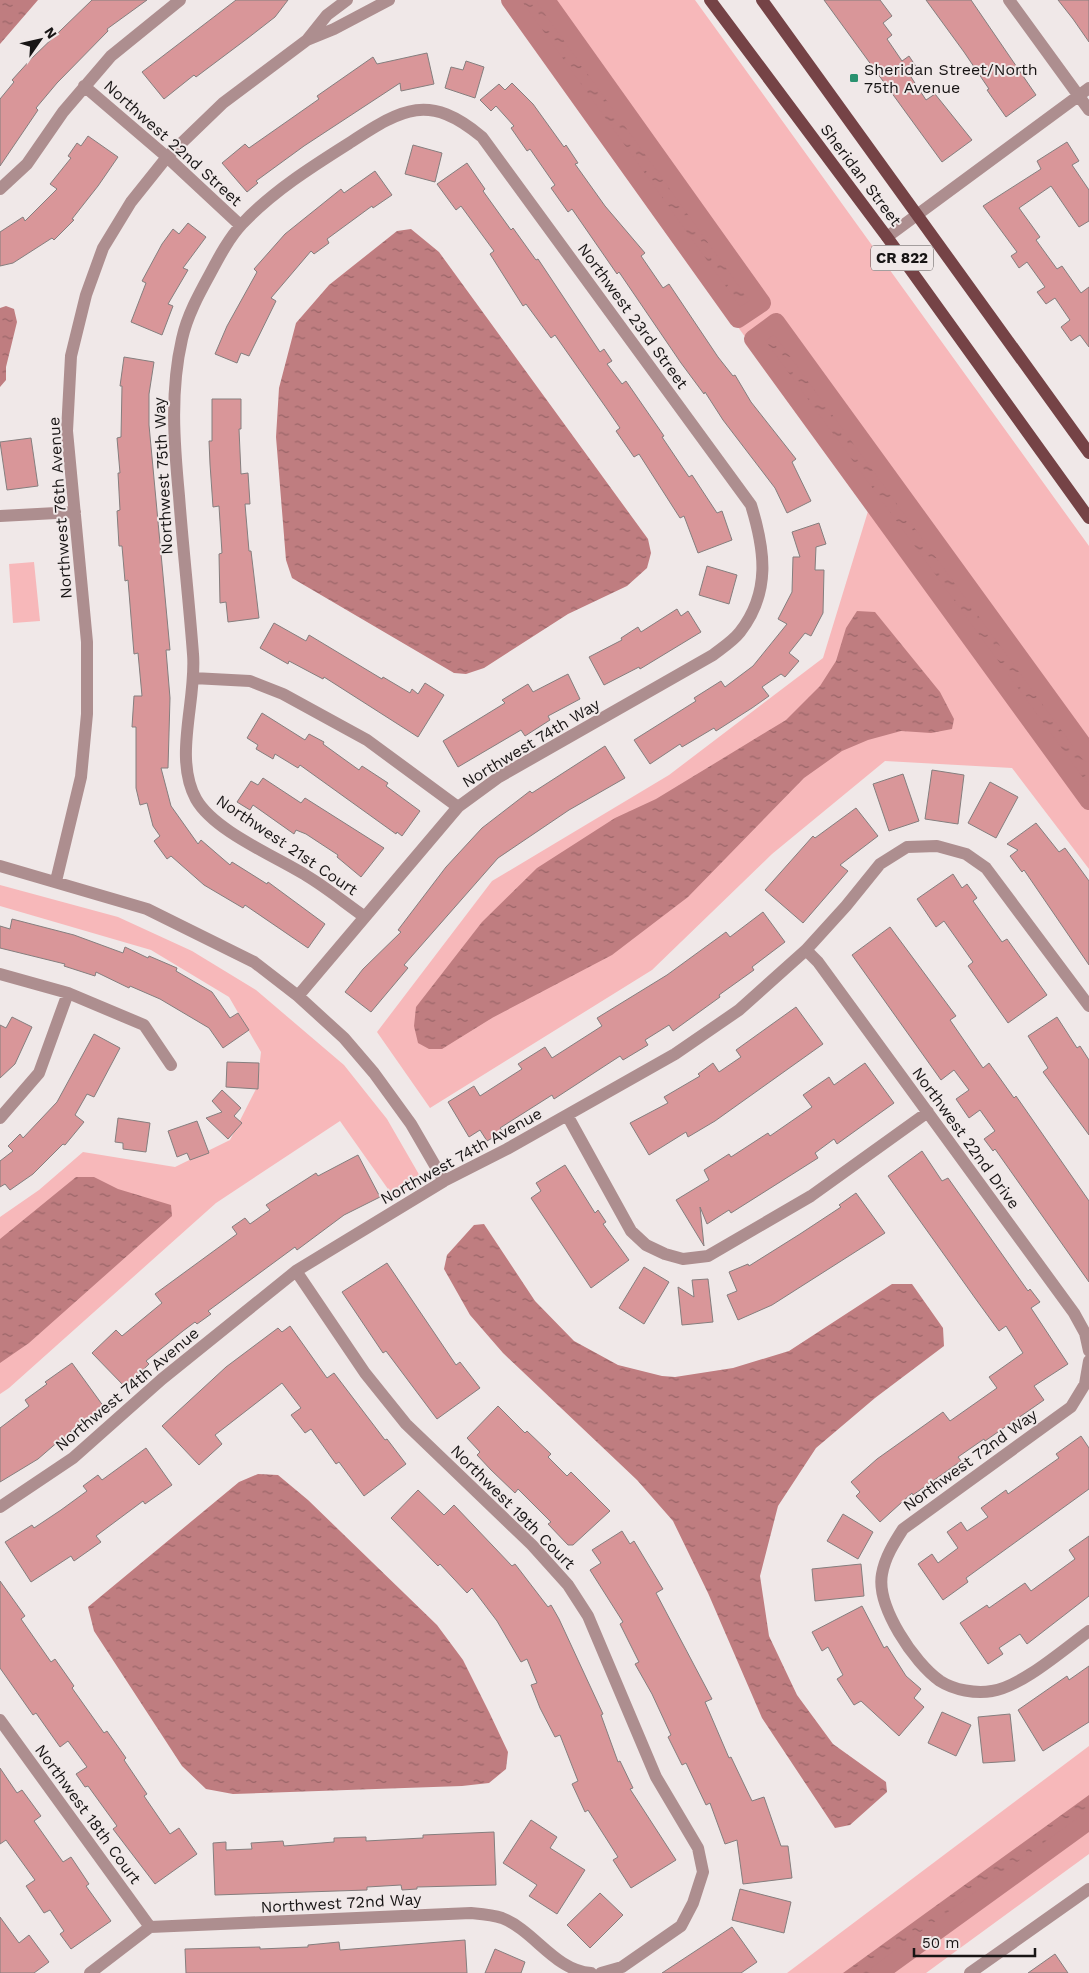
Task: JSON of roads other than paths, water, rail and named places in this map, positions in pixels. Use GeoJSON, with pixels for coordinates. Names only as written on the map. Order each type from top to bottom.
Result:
{"type":"FeatureCollection","features":[{"type":"Feature","properties":{"kind":"main road","name":"Sheridan Street"},"geometry":{"type":"LineString","coordinates":[[710,0],[887,237],[1089,518]]}},
{"type":"Feature","properties":{"kind":"main road","name":"Sheridan Street"},"geometry":{"type":"LineString","coordinates":[[762,0],[1089,453]]}},
{"type":"Feature","properties":{"kind":"street"},"geometry":{"type":"LineString","coordinates":[[0,189],[27,164],[63,112],[111,56],[180,0]]}},
{"type":"Feature","properties":{"kind":"street","name":"Northwest 76th Avenue"},"geometry":{"type":"LineString","coordinates":[[56,881],[81,777],[87,714],[87,642],[68,431],[72,356],[86,295],[103,248],[131,202],[167,157],[223,103],[307,40],[327,15],[347,0]]}},
{"type":"Feature","properties":{"kind":"street","name":"Northwest 76th Avenue"},"geometry":{"type":"LineString","coordinates":[[307,40],[334,29],[390,0]]}},
{"type":"Feature","properties":{"kind":"street"},"geometry":{"type":"LineString","coordinates":[[1009,0],[1089,110]]}},
{"type":"Feature","properties":{"kind":"street","name":"Northwest 22nd Street"},"geometry":{"type":"LineString","coordinates":[[84,86],[167,157],[240,225]]}},
{"type":"Feature","properties":{"kind":"street"},"geometry":{"type":"LineString","coordinates":[[887,237],[1089,88]]}},
{"type":"Feature","properties":{"kind":"street","name":"Northwest 75th Way"},"geometry":{"type":"LineString","coordinates":[[195,797],[185,757],[193,678],[193,658],[174,438],[174,387],[182,337],[196,302],[219,256],[240,225],[273,195],[325,158],[389,117],[418,109],[443,112]]}},
{"type":"Feature","properties":{"kind":"street","name":"Northwest 23rd Street"},"geometry":{"type":"LineString","coordinates":[[443,112],[467,125],[482,137],[751,504],[760,534],[764,561]]}},
{"type":"Feature","properties":{"kind":"street"},"geometry":{"type":"LineString","coordinates":[[0,516],[75,512]]}},
{"type":"Feature","properties":{"kind":"street","name":"Northwest 74th Way"},"geometry":{"type":"LineString","coordinates":[[298,996],[458,806],[499,777],[713,655],[738,634],[754,612],[761,587],[764,561]]}},
{"type":"Feature","properties":{"kind":"street"},"geometry":{"type":"LineString","coordinates":[[193,678],[250,681],[284,694],[367,740],[458,806]]}},
{"type":"Feature","properties":{"kind":"street","name":"Northwest 21st Court"},"geometry":{"type":"LineString","coordinates":[[195,797],[208,816],[308,877],[364,917]]}},
{"type":"Feature","properties":{"kind":"street","name":"Northwest 74th Avenue"},"geometry":{"type":"LineString","coordinates":[[0,1507],[73,1458],[162,1379],[296,1271],[444,1181],[675,1054],[739,1010],[806,950],[846,906],[880,864],[907,848],[937,846],[966,854],[986,868],[1089,1006]]}},
{"type":"Feature","properties":{"kind":"street"},"geometry":{"type":"LineString","coordinates":[[0,866],[147,909],[203,935],[254,962],[298,996],[344,1038],[374,1073],[411,1124],[444,1181]]}},
{"type":"Feature","properties":{"kind":"street","name":"Northwest 22nd Drive"},"geometry":{"type":"LineString","coordinates":[[806,950],[818,962],[1074,1313],[1085,1333],[1089,1351]]}},
{"type":"Feature","properties":{"kind":"street"},"geometry":{"type":"LineString","coordinates":[[0,974],[68,993],[144,1026],[171,1065]]}},
{"type":"Feature","properties":{"kind":"street"},"geometry":{"type":"LineString","coordinates":[[0,1118],[39,1074],[68,993]]}},
{"type":"Feature","properties":{"kind":"street"},"geometry":{"type":"LineString","coordinates":[[567,1115],[631,1231],[646,1244],[665,1254],[683,1259],[708,1256],[736,1242],[812,1196],[928,1112]]}},
{"type":"Feature","properties":{"kind":"street","name":"Northwest 19th Court"},"geometry":{"type":"LineString","coordinates":[[296,1271],[365,1373],[406,1424],[532,1545],[568,1585],[588,1616],[656,1777],[698,1848],[703,1872],[693,1903],[681,1926],[622,1967],[601,1973]]}},
{"type":"Feature","properties":{"kind":"street","name":"Northwest 72nd Way"},"geometry":{"type":"LineString","coordinates":[[1089,1361],[1085,1384],[1070,1408],[903,1529],[890,1550],[882,1574],[883,1599],[893,1624],[922,1663],[941,1681],[963,1690],[992,1691],[1017,1683],[1089,1631]]}},
{"type":"Feature","properties":{"kind":"street","name":"Northwest 18th Court"},"geometry":{"type":"LineString","coordinates":[[0,1720],[150,1927]]}},
{"type":"Feature","properties":{"kind":"street"},"geometry":{"type":"LineString","coordinates":[[972,1972],[1089,1889]]}},
{"type":"Feature","properties":{"kind":"street","name":"Northwest 72nd Way"},"geometry":{"type":"LineString","coordinates":[[150,1927],[471,1913],[502,1918],[536,1941],[561,1962],[578,1972],[591,1973]]}},
{"type":"Feature","properties":{"kind":"street"},"geometry":{"type":"LineString","coordinates":[[90,1973],[150,1927]]}},
{"type":"Feature","properties":{"kind":"water"},"geometry":{"type":"Polygon","coordinates":[[[0,0],[38,0],[0,44],[0,0]]]}},
{"type":"Feature","properties":{"kind":"water"},"geometry":{"type":"Polygon","coordinates":[[[510,0],[546,0],[762,303],[738,319],[510,0]]]}},
{"type":"Feature","properties":{"kind":"water"},"geometry":{"type":"Polygon","coordinates":[[[411,229],[439,252],[648,539],[651,553],[647,568],[627,586],[568,614],[484,668],[466,674],[454,673],[292,578],[286,560],[276,437],[279,388],[296,323],[329,285],[397,231],[411,229]]]}},
{"type":"Feature","properties":{"kind":"water"},"geometry":{"type":"Polygon","coordinates":[[[6,306],[14,309],[17,322],[6,367],[6,380],[0,387],[0,308],[6,306]]]}},
{"type":"Feature","properties":{"kind":"water"},"geometry":{"type":"Polygon","coordinates":[[[776,322],[1089,753],[1089,801],[753,339],[776,322]]]}},
{"type":"Feature","properties":{"kind":"water"},"geometry":{"type":"Polygon","coordinates":[[[857,611],[875,612],[940,692],[954,719],[952,729],[931,733],[901,731],[868,740],[842,751],[804,778],[688,897],[612,955],[492,1018],[442,1049],[429,1049],[418,1043],[414,1026],[416,1007],[482,922],[537,868],[615,818],[656,799],[786,720],[820,686],[836,661],[846,628],[857,611]]]}},
{"type":"Feature","properties":{"kind":"water"},"geometry":{"type":"Polygon","coordinates":[[[76,1177],[94,1177],[118,1189],[171,1205],[172,1216],[29,1343],[0,1363],[0,1239],[76,1177]]]}},
{"type":"Feature","properties":{"kind":"water"},"geometry":{"type":"Polygon","coordinates":[[[484,1224],[535,1301],[574,1341],[618,1365],[662,1376],[675,1377],[733,1368],[789,1351],[892,1284],[912,1284],[943,1328],[944,1346],[875,1398],[816,1448],[778,1506],[760,1576],[769,1636],[797,1695],[833,1744],[886,1782],[887,1792],[850,1825],[835,1828],[762,1718],[708,1593],[673,1521],[637,1480],[503,1353],[470,1315],[444,1269],[447,1255],[474,1225],[484,1224]]]}},
{"type":"Feature","properties":{"kind":"water"},"geometry":{"type":"Polygon","coordinates":[[[258,1474],[278,1475],[308,1500],[437,1625],[463,1660],[508,1752],[506,1769],[489,1783],[462,1786],[233,1794],[206,1789],[182,1766],[94,1631],[88,1607],[239,1482],[258,1474]]]}},
{"type":"Feature","properties":{"kind":"water"},"geometry":{"type":"Polygon","coordinates":[[[1089,1795],[1089,1821],[879,1973],[843,1973],[1089,1795]]]}},
{"type":"Feature","properties":{"kind":"waterway"},"geometry":{"type":"LineString","coordinates":[[510,0],[738,319],[762,303],[546,0]]}},
{"type":"Feature","properties":{"kind":"waterway"},"geometry":{"type":"LineString","coordinates":[[1089,753],[776,322],[753,339],[1089,801]]}},
{"type":"Feature","properties":{"kind":"waterway"},"geometry":{"type":"LineString","coordinates":[[879,1973],[1089,1821]]}},
{"type":"Feature","properties":{"kind":"place","name":"Sheridan Street/North 75th Avenue"},"geometry":{"type":"Point","coordinates":[854,78]}}]}
